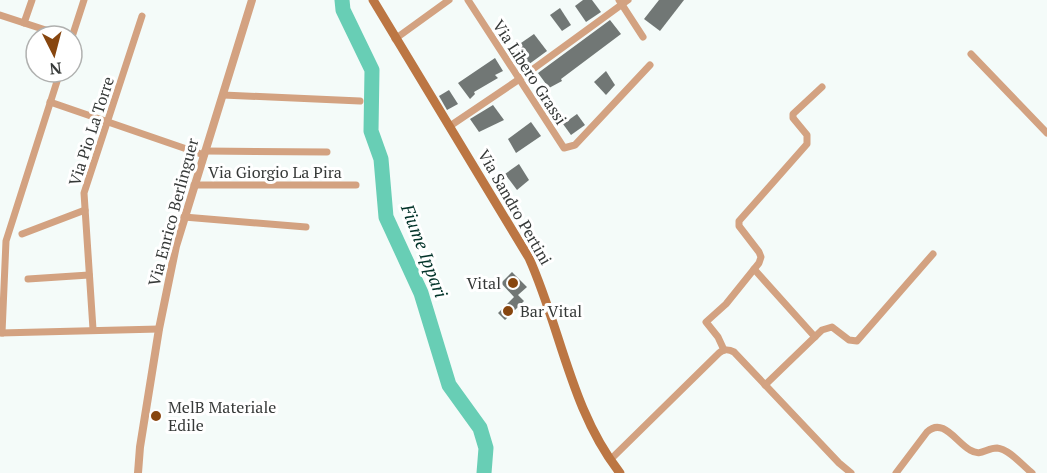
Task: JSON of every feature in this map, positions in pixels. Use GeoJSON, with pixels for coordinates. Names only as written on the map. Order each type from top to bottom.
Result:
{"type":"FeatureCollection","features":[{"type":"Feature","properties":{"kind":"main road","name":"Via Sandro Pertini"},"geometry":{"type":"LineString","coordinates":[[373,0],[529,258],[543,290],[584,414],[620,473]]}},
{"type":"Feature","properties":{"kind":"street"},"geometry":{"type":"LineString","coordinates":[[24,23],[32,0]]}},
{"type":"Feature","properties":{"kind":"street"},"geometry":{"type":"LineString","coordinates":[[76,24],[84,0]]}},
{"type":"Feature","properties":{"kind":"street","name":"Via Enrico Berlinguer"},"geometry":{"type":"LineString","coordinates":[[138,473],[159,329],[176,246],[252,0]]}},
{"type":"Feature","properties":{"kind":"street"},"geometry":{"type":"LineString","coordinates":[[395,39],[449,0]]}},
{"type":"Feature","properties":{"kind":"street","name":"Via Libero Grassi"},"geometry":{"type":"LineString","coordinates":[[468,0],[564,148],[575,145],[650,65]]}},
{"type":"Feature","properties":{"kind":"street"},"geometry":{"type":"LineString","coordinates":[[450,126],[518,80],[623,2],[643,37]]}},
{"type":"Feature","properties":{"kind":"street"},"geometry":{"type":"LineString","coordinates":[[0,15],[27,24]]}},
{"type":"Feature","properties":{"kind":"street","name":"Via Pio La Torre"},"geometry":{"type":"LineString","coordinates":[[93,329],[84,194],[142,16]]}},
{"type":"Feature","properties":{"kind":"street"},"geometry":{"type":"LineString","coordinates":[[971,54],[1047,134]]}},
{"type":"Feature","properties":{"kind":"street"},"geometry":{"type":"LineString","coordinates":[[56,84],[6,241],[1,333],[159,329]]}},
{"type":"Feature","properties":{"kind":"street"},"geometry":{"type":"LineString","coordinates":[[724,350],[718,337],[706,322],[726,304],[754,269],[761,256],[739,226],[739,221],[807,144],[807,135],[792,118],[793,114],[822,87]]}},
{"type":"Feature","properties":{"kind":"street"},"geometry":{"type":"LineString","coordinates":[[223,95],[360,100]]}},
{"type":"Feature","properties":{"kind":"street"},"geometry":{"type":"LineString","coordinates":[[50,102],[205,153],[327,152]]}},
{"type":"Feature","properties":{"kind":"street","name":"Via Giorgio La Pira"},"geometry":{"type":"LineString","coordinates":[[194,185],[356,185]]}},
{"type":"Feature","properties":{"kind":"street"},"geometry":{"type":"LineString","coordinates":[[22,234],[85,210]]}},
{"type":"Feature","properties":{"kind":"street"},"geometry":{"type":"LineString","coordinates":[[184,218],[306,227]]}},
{"type":"Feature","properties":{"kind":"street"},"geometry":{"type":"LineString","coordinates":[[765,385],[822,330],[832,327],[849,340],[857,341],[933,254]]}},
{"type":"Feature","properties":{"kind":"street"},"geometry":{"type":"LineString","coordinates":[[754,269],[815,337]]}},
{"type":"Feature","properties":{"kind":"street"},"geometry":{"type":"LineString","coordinates":[[28,279],[89,275]]}},
{"type":"Feature","properties":{"kind":"street"},"geometry":{"type":"LineString","coordinates":[[610,460],[724,350]]}},
{"type":"Feature","properties":{"kind":"street"},"geometry":{"type":"LineString","coordinates":[[724,350],[734,352],[851,473]]}},
{"type":"Feature","properties":{"kind":"street"},"geometry":{"type":"LineString","coordinates":[[896,473],[927,432],[937,427],[944,428],[970,451],[985,453],[997,448],[1004,450],[1032,473]]}},
{"type":"Feature","properties":{"kind":"building"},"geometry":{"type":"Polygon","coordinates":[[[583,0],[592,0],[601,12],[586,22],[575,6],[583,0]]]}},
{"type":"Feature","properties":{"kind":"building"},"geometry":{"type":"Polygon","coordinates":[[[659,0],[684,0],[660,31],[644,19],[659,0]]]}},
{"type":"Feature","properties":{"kind":"building"},"geometry":{"type":"Polygon","coordinates":[[[560,8],[571,25],[562,31],[550,15],[560,8]]]}},
{"type":"Feature","properties":{"kind":"building"},"geometry":{"type":"Polygon","coordinates":[[[610,20],[621,34],[561,79],[562,81],[549,88],[538,73],[610,20]]]}},
{"type":"Feature","properties":{"kind":"building"},"geometry":{"type":"Polygon","coordinates":[[[534,34],[547,51],[521,70],[508,52],[534,34]]]}},
{"type":"Feature","properties":{"kind":"building"},"geometry":{"type":"Polygon","coordinates":[[[495,58],[503,71],[495,75],[498,78],[474,92],[475,94],[470,99],[458,83],[495,58]]]}},
{"type":"Feature","properties":{"kind":"building"},"geometry":{"type":"Polygon","coordinates":[[[606,71],[615,85],[606,95],[594,82],[606,71]]]}},
{"type":"Feature","properties":{"kind":"building"},"geometry":{"type":"Polygon","coordinates":[[[449,90],[458,104],[447,110],[439,96],[449,90]]]}},
{"type":"Feature","properties":{"kind":"building"},"geometry":{"type":"Polygon","coordinates":[[[493,105],[504,120],[479,132],[470,119],[493,105]]]}},
{"type":"Feature","properties":{"kind":"building"},"geometry":{"type":"Polygon","coordinates":[[[577,114],[585,125],[571,135],[563,124],[577,114]]]}},
{"type":"Feature","properties":{"kind":"building"},"geometry":{"type":"Polygon","coordinates":[[[531,122],[541,136],[516,153],[508,139],[531,122]]]}},
{"type":"Feature","properties":{"kind":"building"},"geometry":{"type":"Polygon","coordinates":[[[519,164],[529,180],[517,190],[505,174],[519,164]]]}},
{"type":"Feature","properties":{"kind":"building"},"geometry":{"type":"Polygon","coordinates":[[[512,272],[527,287],[518,295],[524,301],[505,320],[498,313],[514,297],[501,283],[512,272]]]}},
{"type":"Feature","properties":{"kind":"waterway","name":"Fiume Ippari"},"geometry":{"type":"LineString","coordinates":[[342,0],[343,10],[372,70],[371,131],[381,159],[386,217],[421,293],[449,385],[480,428],[486,448],[484,473]]}},
{"type":"Feature","properties":{"kind":"place","name":"Vital"},"geometry":{"type":"Point","coordinates":[513,283]}},
{"type":"Feature","properties":{"kind":"place","name":"Bar Vital"},"geometry":{"type":"Point","coordinates":[508,311]}},
{"type":"Feature","properties":{"kind":"place","name":"MelB Materiale Edile"},"geometry":{"type":"Point","coordinates":[156,416]}}]}
